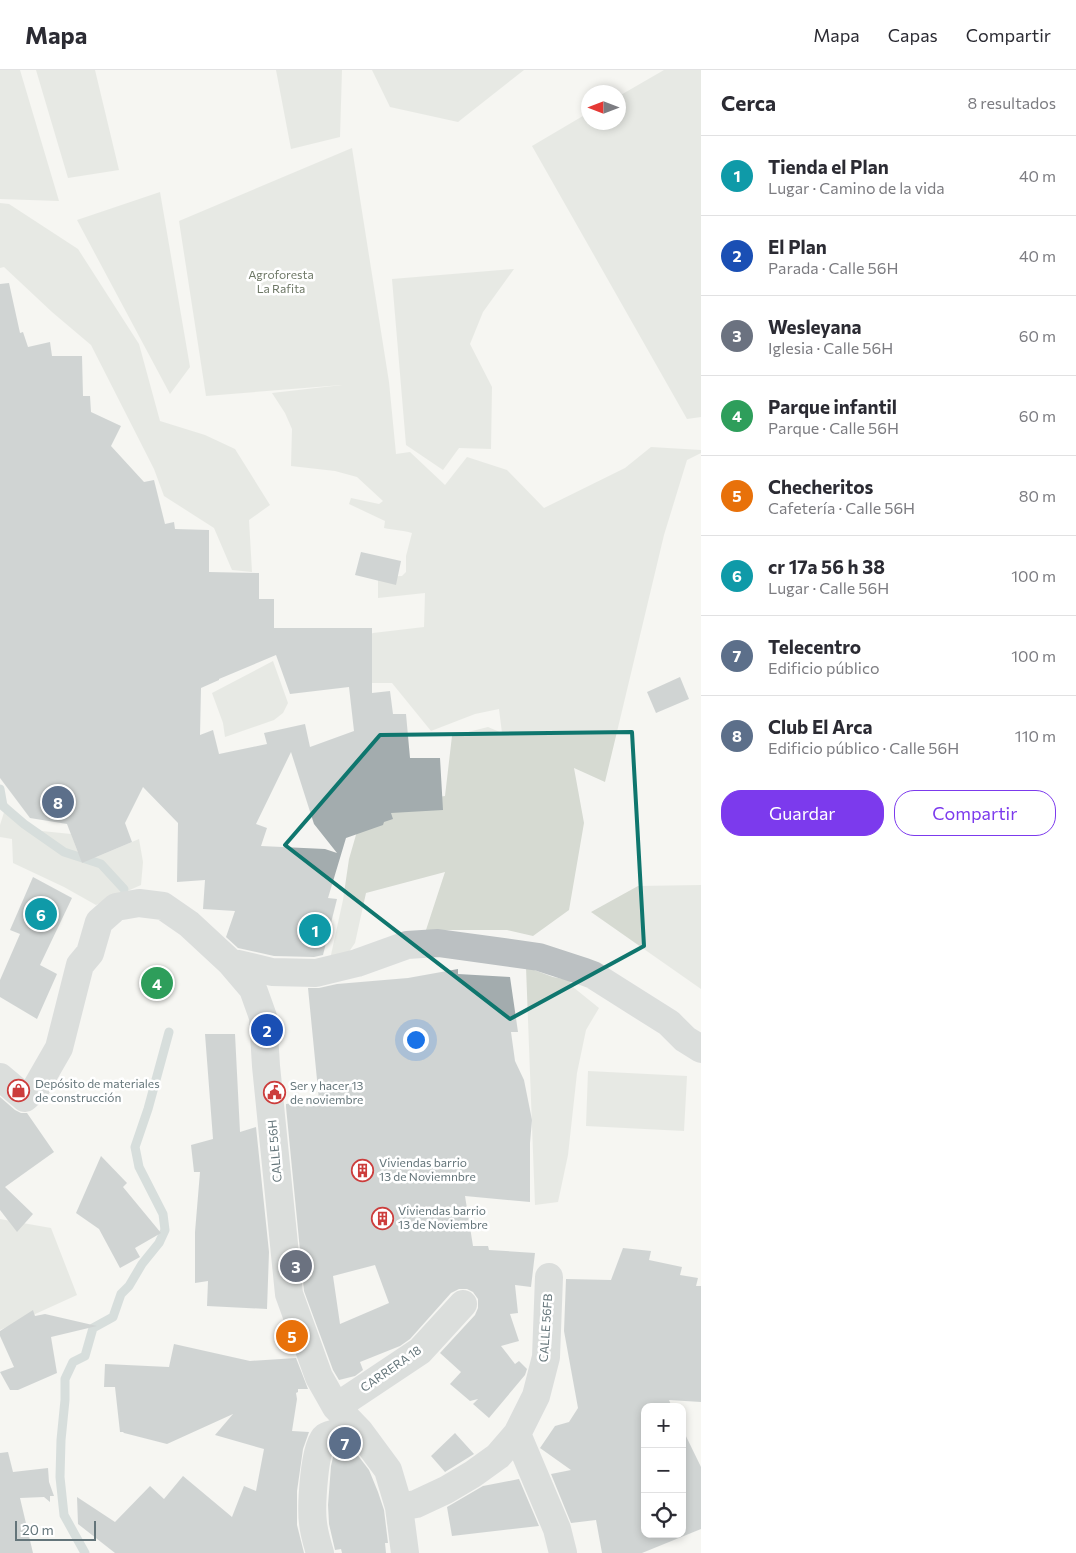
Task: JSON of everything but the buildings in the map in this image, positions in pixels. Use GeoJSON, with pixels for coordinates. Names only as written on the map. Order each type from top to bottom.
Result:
{"type":"FeatureCollection","features":[{"type":"Feature","properties":{"kind":"street","name":"CALLE 56H"},"geometry":{"type":"LineString","coordinates":[[0,1077],[25,1098],[36,1088],[59,1048],[80,965],[90,954],[99,922],[116,907],[139,903],[163,906],[189,924],[230,962],[253,989],[263,1017],[266,1066],[289,1294],[319,1377],[336,1407],[360,1432],[388,1470],[399,1507],[405,1553]]}},
{"type":"Feature","properties":{"kind":"street"},"geometry":{"type":"LineString","coordinates":[[230,962],[272,972],[316,973],[357,963],[407,945],[438,943],[538,957],[592,975],[669,1023],[685,1040],[701,1049]]}},
{"type":"Feature","properties":{"kind":"street","name":"CALLE 56FB"},"geometry":{"type":"LineString","coordinates":[[399,1507],[416,1504],[446,1490],[473,1474],[498,1456],[516,1434],[536,1396],[546,1357],[549,1277]]}},
{"type":"Feature","properties":{"kind":"street","name":"CARRERA 18"},"geometry":{"type":"LineString","coordinates":[[336,1407],[420,1350],[463,1304]]}},
{"type":"Feature","properties":{"kind":"street"},"geometry":{"type":"LineString","coordinates":[[320,1553],[313,1524],[311,1500],[319,1447],[324,1437],[331,1434],[360,1432]]}},
{"type":"Feature","properties":{"kind":"street"},"geometry":{"type":"LineString","coordinates":[[516,1434],[556,1529],[563,1553]]}},
{"type":"Feature","properties":{"kind":"highlighted area"},"geometry":{"type":"Polygon","coordinates":[[[632,732],[644,946],[510,1019],[285,845],[380,735],[632,732]]]}},
{"type":"Feature","properties":{"kind":"green space"},"geometry":{"type":"Polygon","coordinates":[[[0,70],[20,70],[59,201],[0,199],[0,70]]]}},
{"type":"Feature","properties":{"kind":"green space"},"geometry":{"type":"Polygon","coordinates":[[[36,70],[95,70],[119,170],[68,178],[36,70]]]}},
{"type":"Feature","properties":{"kind":"green space"},"geometry":{"type":"Polygon","coordinates":[[[276,70],[342,70],[340,137],[291,149],[276,70]]]}},
{"type":"Feature","properties":{"kind":"green space"},"geometry":{"type":"Polygon","coordinates":[[[372,70],[524,70],[458,122],[390,107],[372,70]]]}},
{"type":"Feature","properties":{"kind":"green space"},"geometry":{"type":"Polygon","coordinates":[[[664,70],[701,70],[701,417],[687,419],[532,146],[581,117],[581,130],[626,130],[626,92],[664,70]]]}},
{"type":"Feature","properties":{"kind":"green space","name":"Agroforesta La Rafita"},"geometry":{"type":"Polygon","coordinates":[[[352,148],[389,382],[396,454],[410,452],[445,485],[467,457],[507,470],[544,508],[625,468],[651,447],[701,450],[701,453],[687,460],[664,535],[605,782],[574,768],[584,823],[569,910],[533,936],[507,930],[426,930],[445,872],[366,893],[355,943],[346,956],[329,964],[343,900],[349,859],[360,821],[415,800],[445,796],[452,736],[488,727],[502,733],[499,709],[475,714],[431,731],[392,683],[371,683],[351,643],[373,633],[424,627],[425,593],[378,598],[378,577],[402,576],[406,572],[406,556],[412,533],[384,528],[385,521],[349,504],[351,498],[379,504],[383,501],[357,477],[335,471],[291,466],[292,429],[285,413],[272,393],[342,385],[206,396],[179,221],[352,148]]]}},
{"type":"Feature","properties":{"kind":"green space"},"geometry":{"type":"Polygon","coordinates":[[[160,192],[190,367],[170,394],[77,220],[160,192]]]}},
{"type":"Feature","properties":{"kind":"green space"},"geometry":{"type":"Polygon","coordinates":[[[0,203],[9,204],[78,249],[139,344],[160,421],[205,435],[235,449],[270,505],[249,520],[252,572],[232,570],[214,528],[164,496],[154,469],[91,345],[4,267],[0,268],[0,203]]]}},
{"type":"Feature","properties":{"kind":"green space"},"geometry":{"type":"Polygon","coordinates":[[[514,269],[483,312],[470,344],[492,387],[491,449],[459,448],[443,470],[406,445],[392,279],[514,269]]]}},
{"type":"Feature","properties":{"kind":"green space"},"geometry":{"type":"Polygon","coordinates":[[[273,661],[288,703],[283,713],[274,720],[225,737],[223,723],[212,693],[273,661]]]}},
{"type":"Feature","properties":{"kind":"green space"},"geometry":{"type":"Polygon","coordinates":[[[7,803],[32,830],[71,834],[82,863],[139,839],[143,862],[141,885],[96,905],[64,887],[13,863],[12,839],[0,837],[0,825],[7,803]]]}},
{"type":"Feature","properties":{"kind":"green space"},"geometry":{"type":"Polygon","coordinates":[[[701,885],[701,989],[591,912],[638,886],[701,885]]]}},
{"type":"Feature","properties":{"kind":"green space"},"geometry":{"type":"Polygon","coordinates":[[[526,967],[553,977],[569,980],[573,987],[599,1008],[586,1030],[577,1073],[568,1155],[558,1202],[535,1205],[526,967]]]}},
{"type":"Feature","properties":{"kind":"green space"},"geometry":{"type":"Polygon","coordinates":[[[588,1071],[687,1076],[684,1131],[586,1126],[588,1071]]]}},
{"type":"Feature","properties":{"kind":"green space"},"geometry":{"type":"Polygon","coordinates":[[[0,1219],[51,1228],[77,1295],[0,1330],[0,1219]]]}},
{"type":"Feature","properties":{"kind":"waterway"},"geometry":{"type":"LineString","coordinates":[[0,789],[3,806],[24,824],[64,852],[101,864],[124,889]]}},
{"type":"Feature","properties":{"kind":"waterway"},"geometry":{"type":"LineString","coordinates":[[85,1553],[64,1515],[60,1477],[65,1379],[73,1362],[85,1356],[93,1328],[113,1317],[121,1294],[129,1286],[142,1264],[159,1243],[165,1230],[163,1214],[139,1167],[135,1147],[148,1109],[169,1032]]}},
{"type":"Feature","properties":{"kind":"place","name":"Club El Arca"},"geometry":{"type":"Point","coordinates":[58,802]}},
{"type":"Feature","properties":{"kind":"place","name":"cr 17a 56 h 38"},"geometry":{"type":"Point","coordinates":[41,914]}},
{"type":"Feature","properties":{"kind":"place","name":"Tienda el Plan"},"geometry":{"type":"Point","coordinates":[315,930]}},
{"type":"Feature","properties":{"kind":"place","name":"Parque infantil"},"geometry":{"type":"Point","coordinates":[157,983]}},
{"type":"Feature","properties":{"kind":"place","name":"El Plan"},"geometry":{"type":"Point","coordinates":[267,1030]}},
{"type":"Feature","properties":{"kind":"place","name":"Depósito de materiales de construcción"},"geometry":{"type":"Point","coordinates":[19,1091]}},
{"type":"Feature","properties":{"kind":"place","name":"Ser y hacer 13 de noviembre"},"geometry":{"type":"Point","coordinates":[274,1093]}},
{"type":"Feature","properties":{"kind":"place","name":"Viviendas barrio 13 de Noviemnbre"},"geometry":{"type":"Point","coordinates":[363,1170]}},
{"type":"Feature","properties":{"kind":"place","name":"Viviendas barrio 13 de Noviembre"},"geometry":{"type":"Point","coordinates":[382,1218]}},
{"type":"Feature","properties":{"kind":"place","name":"Wesleyana"},"geometry":{"type":"Point","coordinates":[296,1266]}},
{"type":"Feature","properties":{"kind":"place","name":"Checheritos"},"geometry":{"type":"Point","coordinates":[292,1336]}},
{"type":"Feature","properties":{"kind":"place","name":"Telecentro"},"geometry":{"type":"Point","coordinates":[345,1443]}}]}
